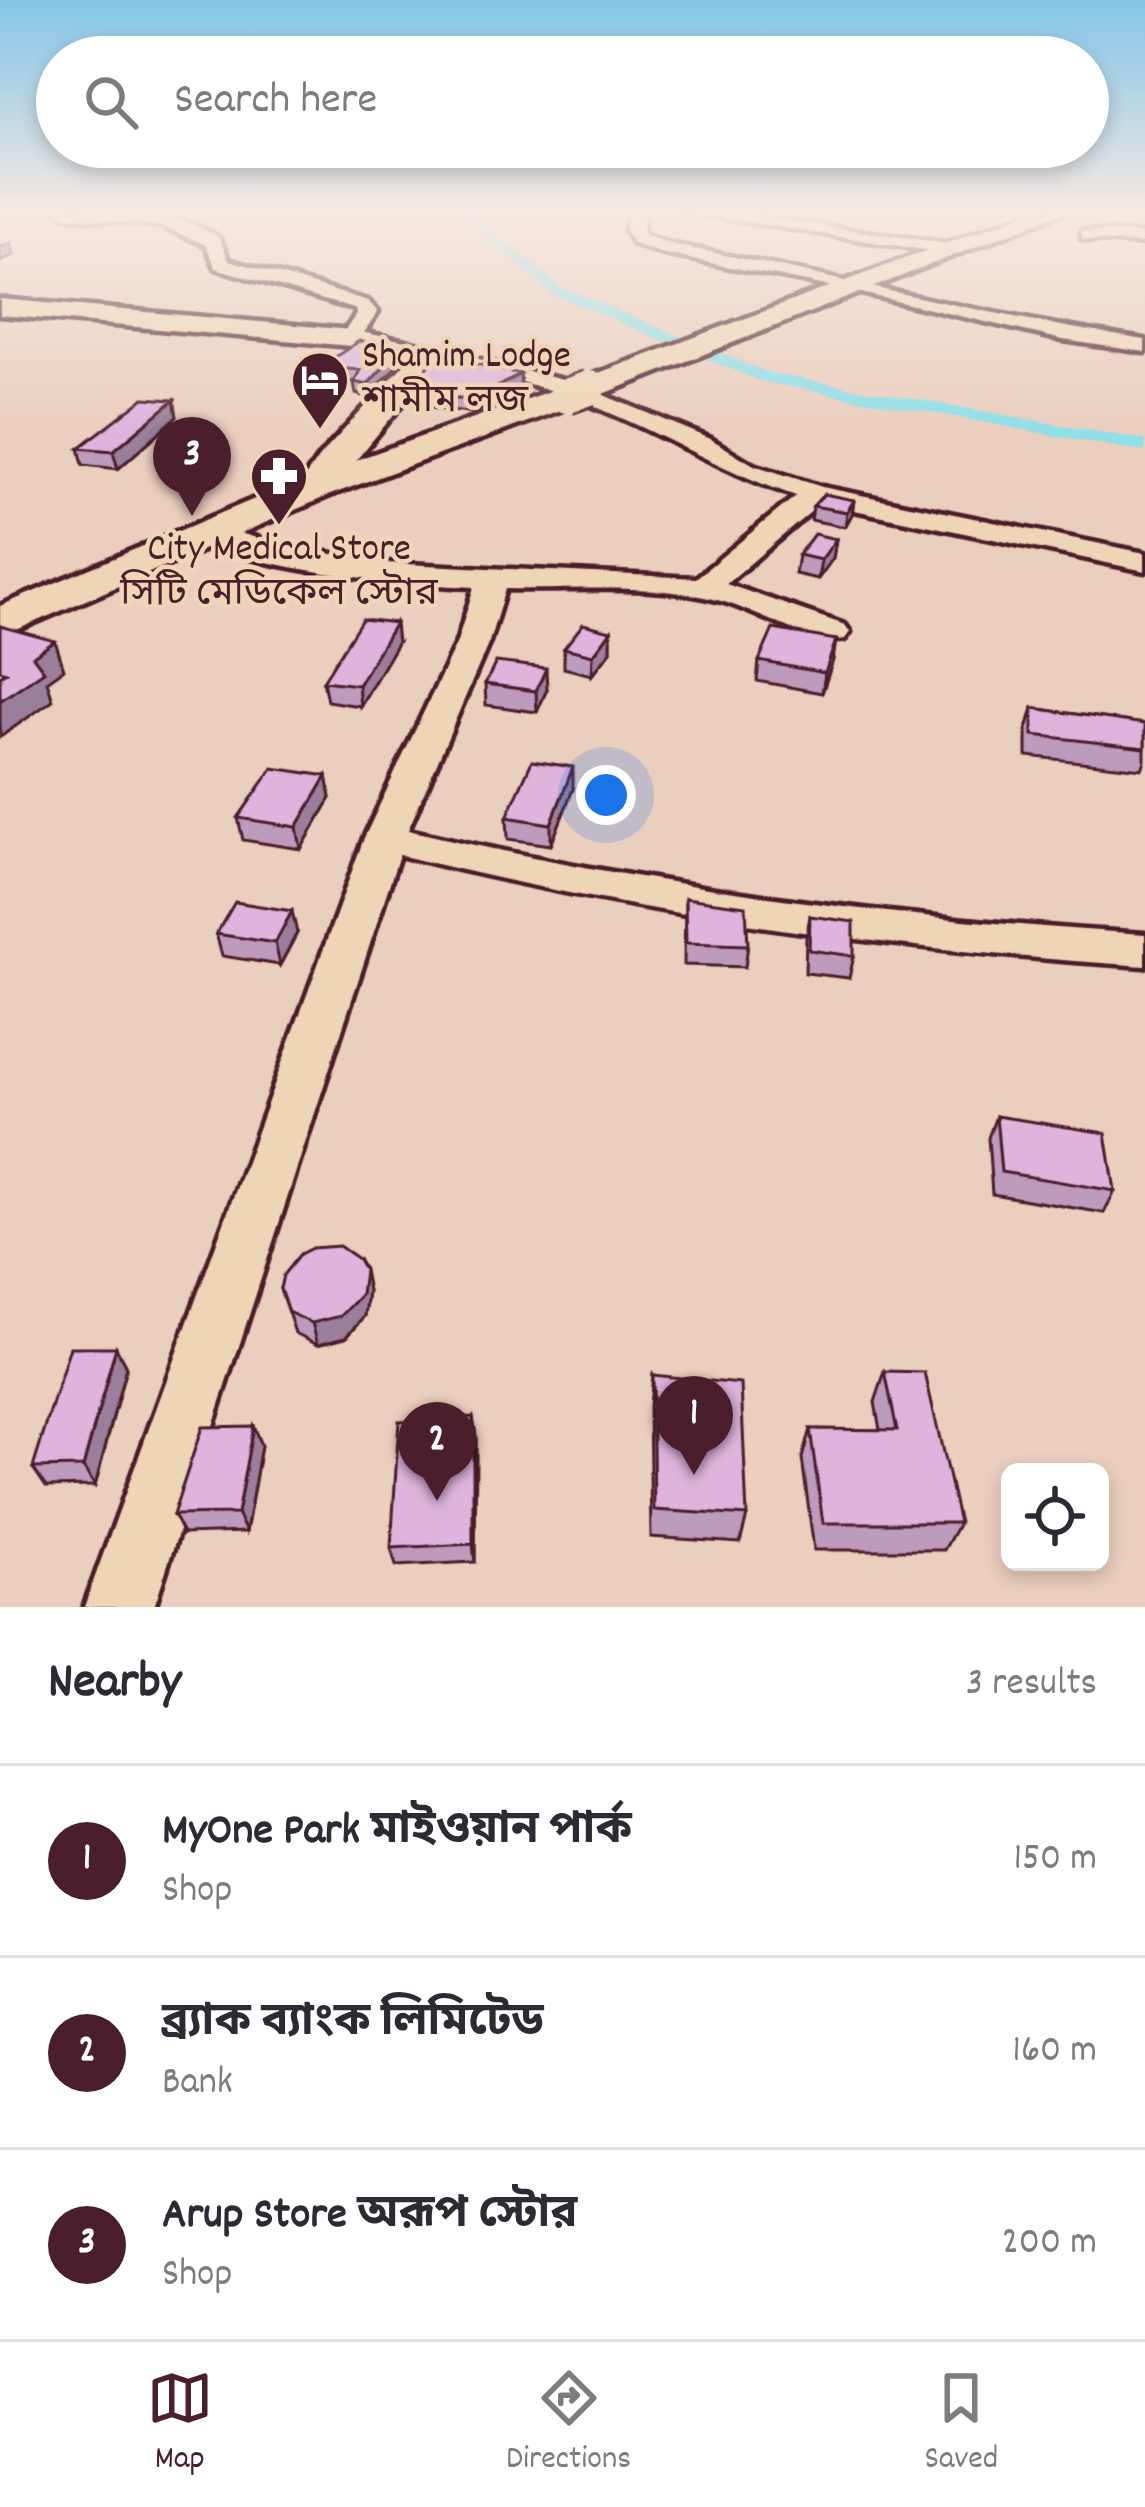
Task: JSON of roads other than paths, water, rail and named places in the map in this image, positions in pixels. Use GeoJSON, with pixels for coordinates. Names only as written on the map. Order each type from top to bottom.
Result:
{"type":"FeatureCollection","features":[{"type":"Feature","properties":{"kind":"highway"},"geometry":{"type":"LineString","coordinates":[[0,622],[316,487],[856,286]]}},
{"type":"Feature","properties":{"kind":"main road"},"geometry":{"type":"LineString","coordinates":[[0,307],[352,338],[430,354]]}},
{"type":"Feature","properties":{"kind":"main road"},"geometry":{"type":"LineString","coordinates":[[316,487],[430,354]]}},
{"type":"Feature","properties":{"kind":"street"},"geometry":{"type":"LineString","coordinates":[[296,286],[361,305],[368,312],[352,338]]}},
{"type":"Feature","properties":{"kind":"street"},"geometry":{"type":"LineString","coordinates":[[856,286],[1001,322],[1145,346]]}},
{"type":"Feature","properties":{"kind":"street"},"geometry":{"type":"LineString","coordinates":[[430,354],[567,388],[702,444],[745,472],[816,494],[1145,562]]}},
{"type":"Feature","properties":{"kind":"street"},"geometry":{"type":"LineString","coordinates":[[702,588],[816,494]]}},
{"type":"Feature","properties":{"kind":"street"},"geometry":{"type":"LineString","coordinates":[[210,533],[317,559],[419,574],[702,588],[833,632]]}},
{"type":"Feature","properties":{"kind":"street"},"geometry":{"type":"LineString","coordinates":[[118,1607],[384,838],[473,642],[492,579]]}},
{"type":"Feature","properties":{"kind":"street"},"geometry":{"type":"LineString","coordinates":[[384,838],[467,860],[773,916],[905,935],[1145,950]]}},
{"type":"Feature","properties":{"kind":"waterway"},"geometry":{"type":"LineString","coordinates":[[551,286],[765,377],[1145,446]]}},
{"type":"Feature","properties":{"kind":"place","name":"Shamim Lodge শামীম লজ"},"geometry":{"type":"Point","coordinates":[320,431]}},
{"type":"Feature","properties":{"kind":"place","name":"Arup Store অরূপ স্টোর"},"geometry":{"type":"Point","coordinates":[192,516]}},
{"type":"Feature","properties":{"kind":"place","name":"City Medical Store সিটি মেডিকেল স্টোর"},"geometry":{"type":"Point","coordinates":[279,527]}},
{"type":"Feature","properties":{"kind":"place","name":"MyOne Park মাইওয়ান পার্ক"},"geometry":{"type":"Point","coordinates":[694,1475]}},
{"type":"Feature","properties":{"kind":"place","name":"ব্র্যাক ব্যাংক লিমিটেড"},"geometry":{"type":"Point","coordinates":[437,1501]}}]}
